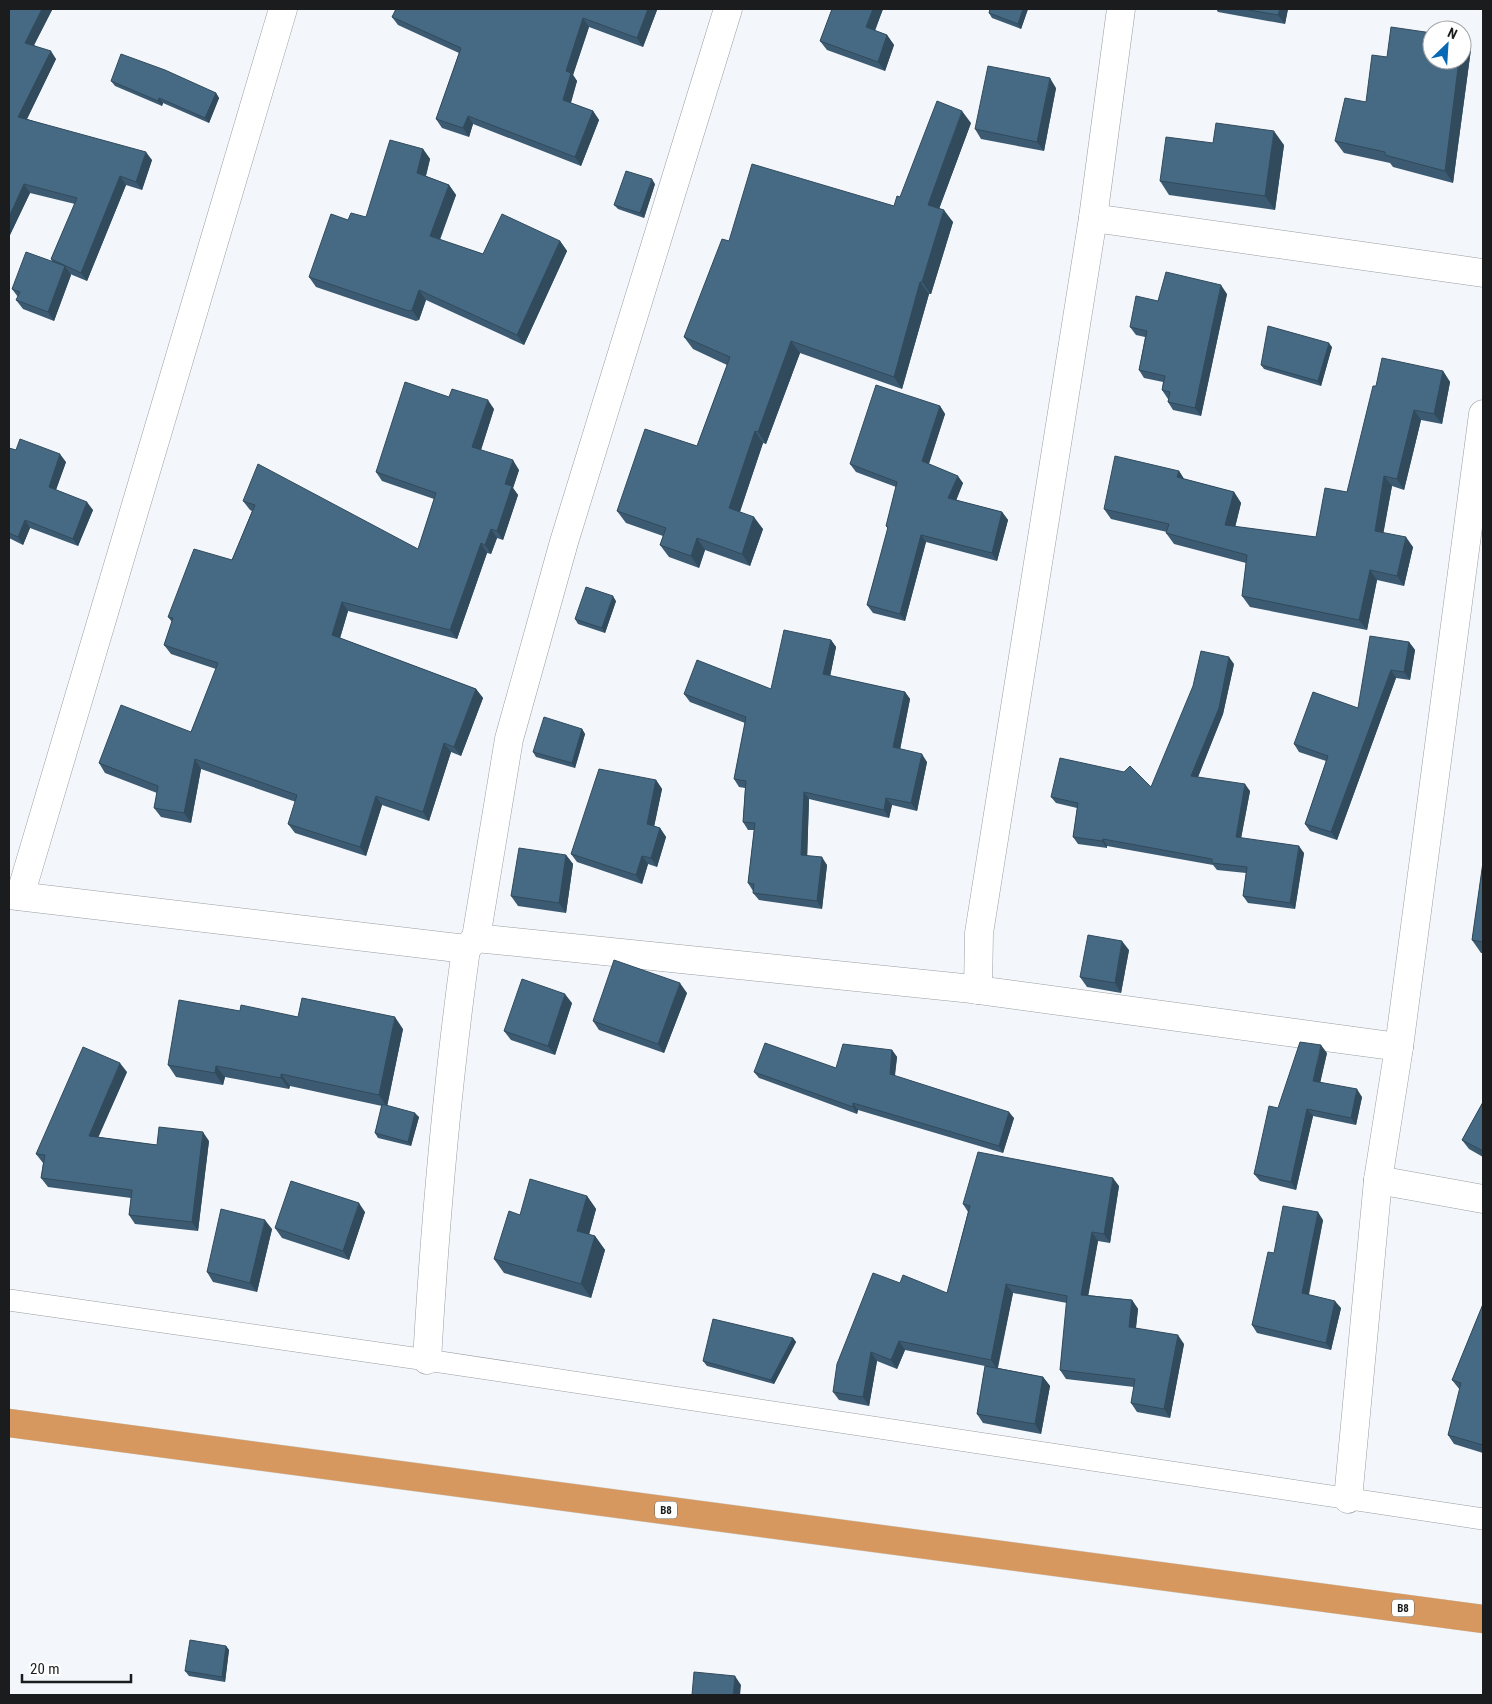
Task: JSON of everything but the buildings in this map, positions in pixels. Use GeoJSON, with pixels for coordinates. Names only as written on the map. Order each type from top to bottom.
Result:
{"type":"FeatureCollection","features":[{"type":"Feature","properties":{"kind":"highway","name":"B8"},"geometry":{"type":"LineString","coordinates":[[9,1422],[1483,1619]]}},
{"type":"Feature","properties":{"kind":"street"},"geometry":{"type":"LineString","coordinates":[[283,9],[14,895],[471,944],[978,990],[1399,1047]]}},
{"type":"Feature","properties":{"kind":"street"},"geometry":{"type":"LineString","coordinates":[[427,1360],[434,1235],[448,1077],[509,740],[567,532],[728,9]]}},
{"type":"Feature","properties":{"kind":"street"},"geometry":{"type":"LineString","coordinates":[[978,990],[979,933],[1093,218],[1121,9]]}},
{"type":"Feature","properties":{"kind":"street"},"geometry":{"type":"LineString","coordinates":[[1093,218],[1483,273]]}},
{"type":"Feature","properties":{"kind":"street"},"geometry":{"type":"LineString","coordinates":[[1348,1499],[1378,1180],[1399,1047],[1483,414]]}},
{"type":"Feature","properties":{"kind":"street"},"geometry":{"type":"LineString","coordinates":[[1378,1180],[1483,1199]]}},
{"type":"Feature","properties":{"kind":"lane"},"geometry":{"type":"LineString","coordinates":[[9,1300],[427,1360],[1483,1519]]}}]}
